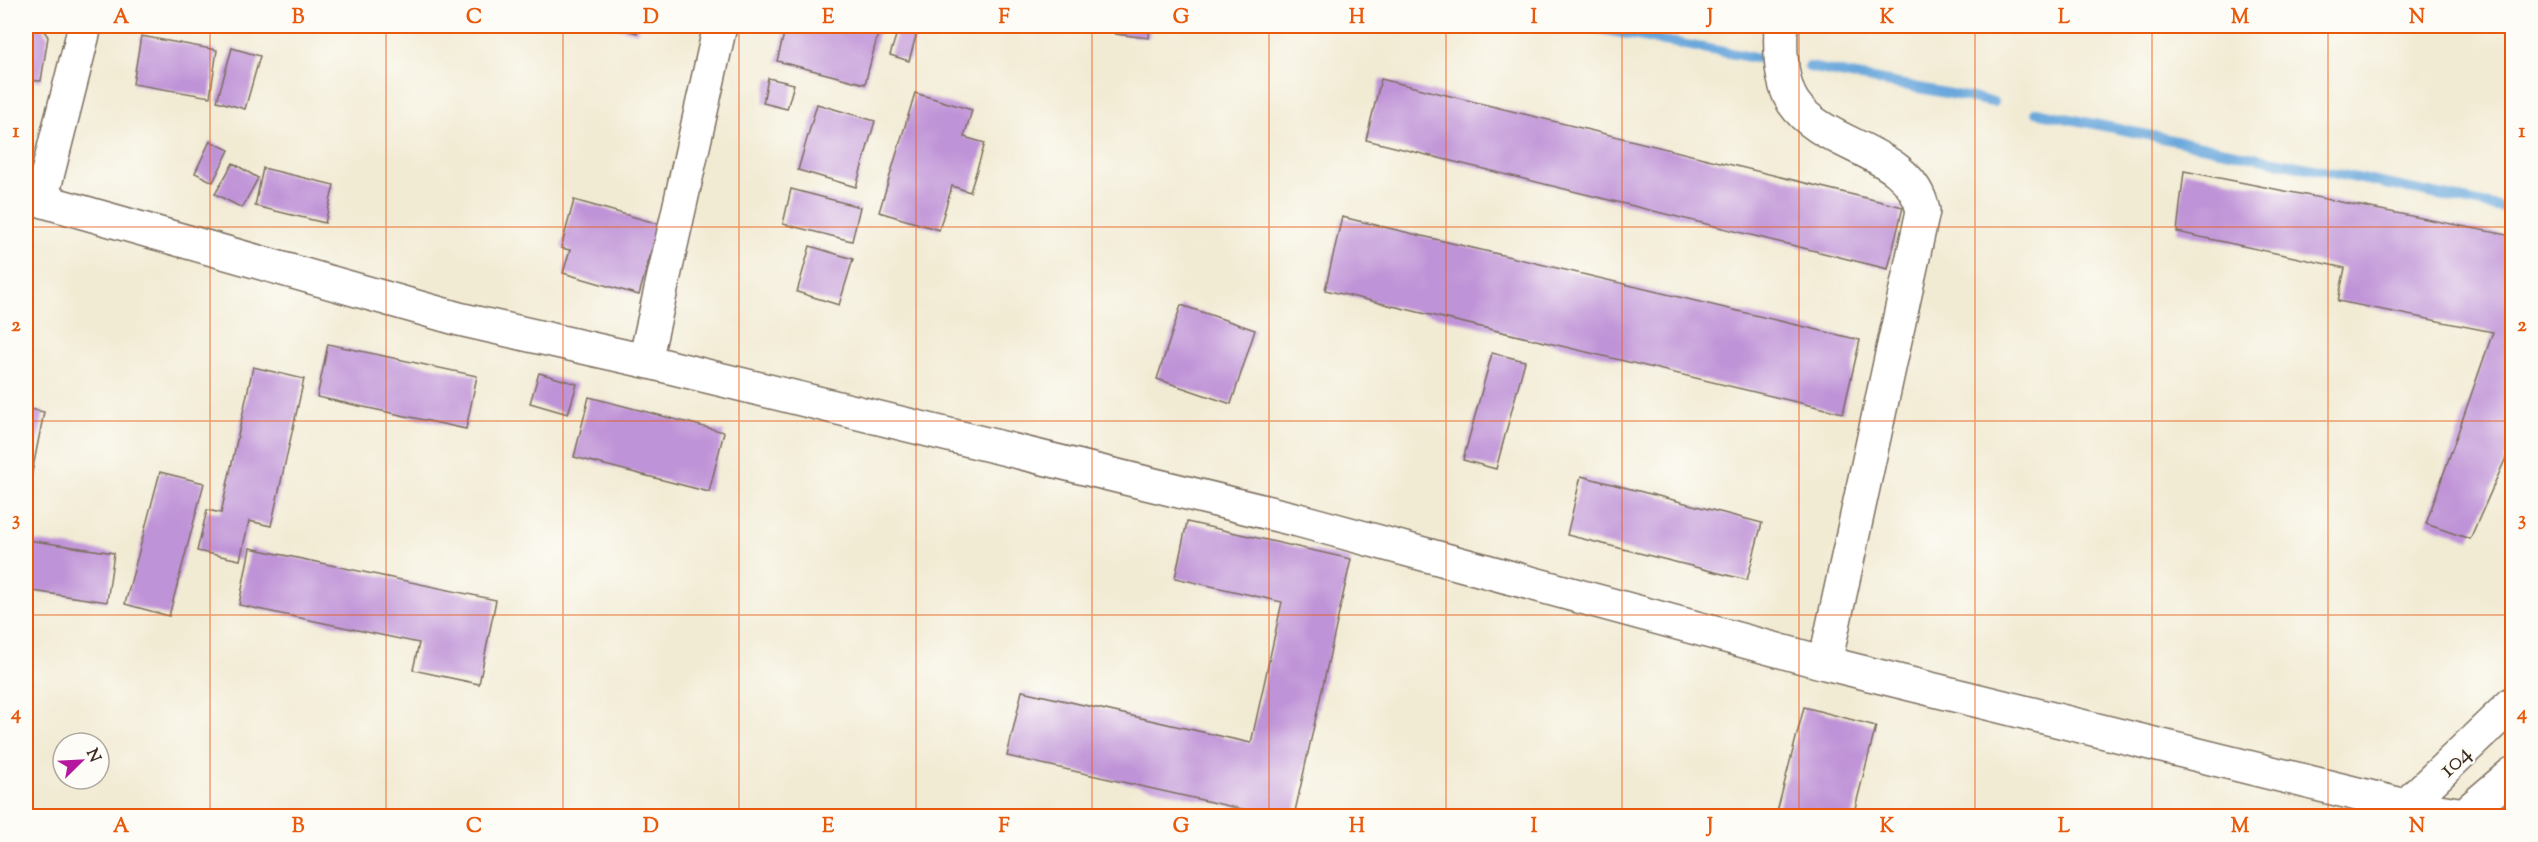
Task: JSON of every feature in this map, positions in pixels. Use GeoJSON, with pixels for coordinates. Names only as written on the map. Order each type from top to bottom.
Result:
{"type":"FeatureCollection","features":[{"type":"Feature","properties":{"kind":"street"},"geometry":{"type":"LineString","coordinates":[[85,26],[33,198],[459,319],[645,361],[1298,520],[1825,663],[2400,811],[2464,815],[2512,774]]}},
{"type":"Feature","properties":{"kind":"street"},"geometry":{"type":"LineString","coordinates":[[645,361],[720,26]]}},
{"type":"Feature","properties":{"kind":"street"},"geometry":{"type":"LineString","coordinates":[[1781,26],[1784,80],[1792,100],[1802,114],[1818,126],[1887,164],[1912,185],[1920,198],[1923,211],[1825,663]]}},
{"type":"Feature","properties":{"kind":"street","name":"104"},"geometry":{"type":"LineString","coordinates":[[2400,811],[2512,705]]}},
{"type":"Feature","properties":{"kind":"building"},"geometry":{"type":"Polygon","coordinates":[[[26,26],[41,26],[48,37],[41,81],[26,80],[26,26]]]}},
{"type":"Feature","properties":{"kind":"building"},"geometry":{"type":"Polygon","coordinates":[[[612,26],[639,26],[637,33],[612,26]]]}},
{"type":"Feature","properties":{"kind":"building"},"geometry":{"type":"Polygon","coordinates":[[[786,26],[880,26],[865,84],[777,61],[786,26]]]}},
{"type":"Feature","properties":{"kind":"building"},"geometry":{"type":"Polygon","coordinates":[[[899,26],[917,32],[909,61],[890,55],[899,26]]]}},
{"type":"Feature","properties":{"kind":"building"},"geometry":{"type":"Polygon","coordinates":[[[1116,26],[1150,26],[1149,38],[1115,34],[1116,26]]]}},
{"type":"Feature","properties":{"kind":"building"},"geometry":{"type":"Polygon","coordinates":[[[141,36],[217,50],[210,97],[133,84],[141,36]]]}},
{"type":"Feature","properties":{"kind":"building"},"geometry":{"type":"Polygon","coordinates":[[[232,48],[260,56],[245,109],[217,101],[232,48]]]}},
{"type":"Feature","properties":{"kind":"building"},"geometry":{"type":"Polygon","coordinates":[[[768,78],[794,84],[787,109],[763,103],[768,78]]]}},
{"type":"Feature","properties":{"kind":"building"},"geometry":{"type":"Polygon","coordinates":[[[1381,79],[1903,207],[1888,269],[1366,140],[1381,79]]]}},
{"type":"Feature","properties":{"kind":"building"},"geometry":{"type":"Polygon","coordinates":[[[915,93],[972,110],[964,137],[985,143],[970,192],[952,186],[939,230],[879,212],[915,93]]]}},
{"type":"Feature","properties":{"kind":"building"},"geometry":{"type":"Polygon","coordinates":[[[817,104],[875,121],[856,187],[798,170],[817,104]]]}},
{"type":"Feature","properties":{"kind":"building"},"geometry":{"type":"Polygon","coordinates":[[[210,141],[229,150],[213,182],[195,173],[210,141]]]}},
{"type":"Feature","properties":{"kind":"building"},"geometry":{"type":"Polygon","coordinates":[[[233,163],[258,178],[242,208],[215,194],[233,163]]]}},
{"type":"Feature","properties":{"kind":"building"},"geometry":{"type":"Polygon","coordinates":[[[263,168],[334,185],[325,223],[255,206],[263,168]]]}},
{"type":"Feature","properties":{"kind":"building"},"geometry":{"type":"Polygon","coordinates":[[[2184,171],[2512,236],[2512,444],[2470,539],[2426,524],[2493,332],[2338,301],[2345,268],[2177,232],[2184,171]]]}},
{"type":"Feature","properties":{"kind":"building"},"geometry":{"type":"Polygon","coordinates":[[[791,189],[860,207],[852,241],[783,224],[791,189]]]}},
{"type":"Feature","properties":{"kind":"building"},"geometry":{"type":"Polygon","coordinates":[[[574,200],[659,224],[639,295],[563,273],[570,250],[561,248],[574,200]]]}},
{"type":"Feature","properties":{"kind":"building"},"geometry":{"type":"Polygon","coordinates":[[[1342,217],[1860,340],[1843,413],[1325,290],[1342,217]]]}},
{"type":"Feature","properties":{"kind":"building"},"geometry":{"type":"Polygon","coordinates":[[[810,246],[853,259],[839,305],[797,292],[810,246]]]}},
{"type":"Feature","properties":{"kind":"building"},"geometry":{"type":"Polygon","coordinates":[[[1181,305],[1255,330],[1231,404],[1157,379],[1181,305]]]}},
{"type":"Feature","properties":{"kind":"building"},"geometry":{"type":"Polygon","coordinates":[[[328,344],[477,376],[466,429],[317,397],[328,344]]]}},
{"type":"Feature","properties":{"kind":"building"},"geometry":{"type":"Polygon","coordinates":[[[1492,353],[1525,361],[1496,469],[1463,460],[1492,353]]]}},
{"type":"Feature","properties":{"kind":"building"},"geometry":{"type":"Polygon","coordinates":[[[253,367],[304,379],[271,526],[249,521],[240,560],[197,551],[207,510],[221,513],[253,367]]]}},
{"type":"Feature","properties":{"kind":"building"},"geometry":{"type":"Polygon","coordinates":[[[539,373],[577,384],[568,414],[530,403],[539,373]]]}},
{"type":"Feature","properties":{"kind":"building"},"geometry":{"type":"Polygon","coordinates":[[[589,397],[724,432],[709,492],[574,457],[589,397]]]}},
{"type":"Feature","properties":{"kind":"building"},"geometry":{"type":"Polygon","coordinates":[[[26,408],[44,412],[27,498],[26,498],[26,408]]]}},
{"type":"Feature","properties":{"kind":"building"},"geometry":{"type":"Polygon","coordinates":[[[160,472],[204,483],[169,616],[125,604],[160,472]]]}},
{"type":"Feature","properties":{"kind":"building"},"geometry":{"type":"Polygon","coordinates":[[[1581,476],[1762,523],[1747,580],[1567,535],[1581,476]]]}},
{"type":"Feature","properties":{"kind":"building"},"geometry":{"type":"Polygon","coordinates":[[[1187,522],[1351,559],[1294,816],[1273,816],[1007,756],[1022,691],[1251,743],[1282,602],[1175,578],[1187,522]]]}},
{"type":"Feature","properties":{"kind":"building"},"geometry":{"type":"Polygon","coordinates":[[[27,540],[114,553],[107,602],[26,590],[27,540]]]}},
{"type":"Feature","properties":{"kind":"building"},"geometry":{"type":"Polygon","coordinates":[[[250,548],[496,600],[479,684],[413,670],[419,643],[239,605],[250,548]]]}},
{"type":"Feature","properties":{"kind":"building"},"geometry":{"type":"Polygon","coordinates":[[[1804,707],[1876,726],[1853,816],[1776,816],[1804,707]]]}},
{"type":"Feature","properties":{"kind":"building"},"geometry":{"type":"Polygon","coordinates":[[[26,713],[31,714],[26,729],[26,713]]]}},
{"type":"Feature","properties":{"kind":"waterway"},"geometry":{"type":"LineString","coordinates":[[1584,26],[1756,58]]}},
{"type":"Feature","properties":{"kind":"waterway"},"geometry":{"type":"LineString","coordinates":[[1809,67],[1993,102]]}},
{"type":"Feature","properties":{"kind":"waterway"},"geometry":{"type":"LineString","coordinates":[[2036,112],[2512,210]]}}]}
